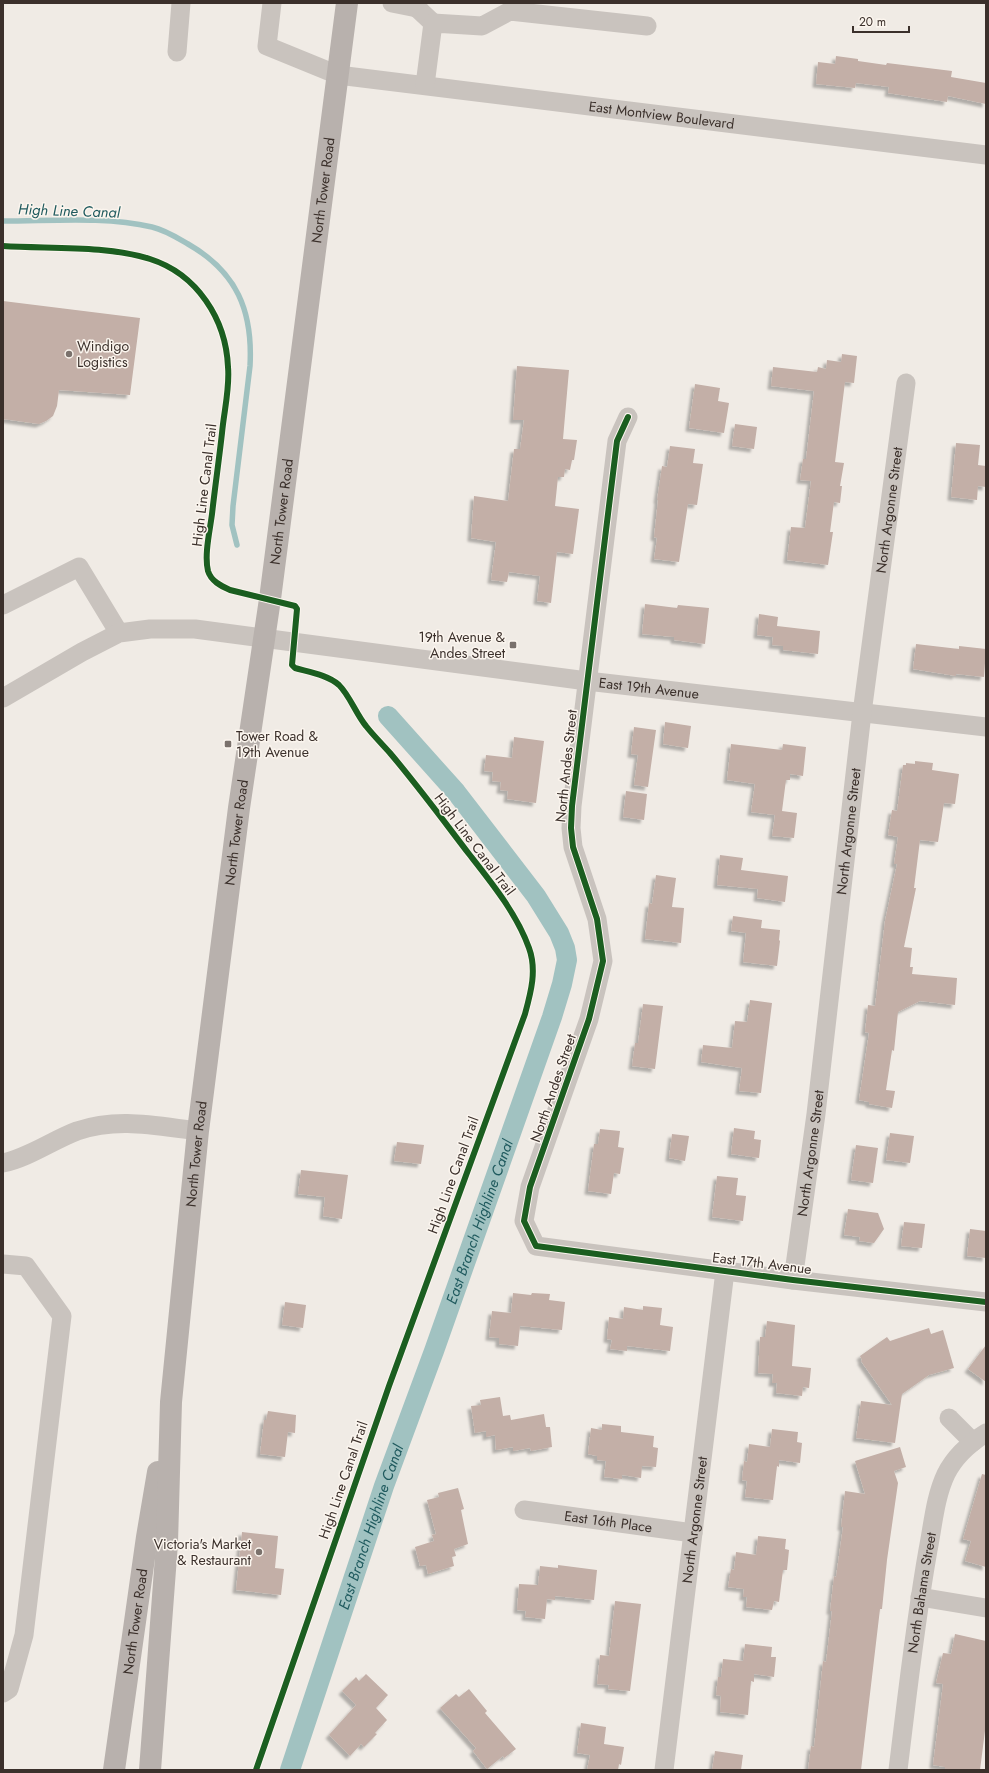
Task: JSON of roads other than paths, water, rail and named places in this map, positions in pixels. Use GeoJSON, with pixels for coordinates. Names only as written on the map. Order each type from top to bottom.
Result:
{"type":"FeatureCollection","features":[{"type":"Feature","properties":{"kind":"main road","name":"North Tower Road"},"geometry":{"type":"LineString","coordinates":[[114,1770],[147,1537],[171,1402],[198,1131],[239,808],[264,638],[347,3]]}},
{"type":"Feature","properties":{"kind":"main road","name":"North Tower Road"},"geometry":{"type":"LineString","coordinates":[[150,1770],[168,1543],[171,1402]]}},
{"type":"Feature","properties":{"kind":"street"},"geometry":{"type":"LineString","coordinates":[[177,52],[181,3]]}},
{"type":"Feature","properties":{"kind":"street","name":"East Montview Boulevard"},"geometry":{"type":"LineString","coordinates":[[272,3],[267,46],[338,75],[986,155]]}},
{"type":"Feature","properties":{"kind":"street"},"geometry":{"type":"LineString","coordinates":[[392,3],[418,5],[433,23],[482,26],[510,11],[647,26]]}},
{"type":"Feature","properties":{"kind":"street"},"geometry":{"type":"LineString","coordinates":[[425,85],[433,23]]}},
{"type":"Feature","properties":{"kind":"street","name":"North Argonne Street"},"geometry":{"type":"LineString","coordinates":[[793,1280],[816,1114],[862,713],[906,383]]}},
{"type":"Feature","properties":{"kind":"street","name":"North Andes Street"},"geometry":{"type":"LineString","coordinates":[[536,1246],[524,1221],[530,1186],[589,1019],[603,961],[597,920],[573,847],[571,828],[572,806],[617,441],[628,417]]}},
{"type":"Feature","properties":{"kind":"street"},"geometry":{"type":"LineString","coordinates":[[3,605],[79,567],[119,633]]}},
{"type":"Feature","properties":{"kind":"street","name":"East 19th Avenue"},"geometry":{"type":"LineString","coordinates":[[3,698],[82,652],[119,633],[150,629],[195,629],[587,681],[986,727]]}},
{"type":"Feature","properties":{"kind":"street"},"geometry":{"type":"LineString","coordinates":[[3,1162],[76,1131],[103,1124],[130,1122],[198,1131]]}},
{"type":"Feature","properties":{"kind":"street","name":"East 17th Avenue"},"geometry":{"type":"LineString","coordinates":[[536,1246],[793,1280],[986,1302]]}},
{"type":"Feature","properties":{"kind":"street"},"geometry":{"type":"LineString","coordinates":[[3,1264],[26,1266],[62,1316],[24,1635],[9,1690],[3,1692]]}},
{"type":"Feature","properties":{"kind":"street","name":"North Argonne Street"},"geometry":{"type":"LineString","coordinates":[[664,1770],[725,1271]]}},
{"type":"Feature","properties":{"kind":"street"},"geometry":{"type":"LineString","coordinates":[[949,1418],[979,1437]]}},
{"type":"Feature","properties":{"kind":"street","name":"North Bahama Street"},"geometry":{"type":"LineString","coordinates":[[898,1770],[920,1597],[939,1494],[946,1474],[953,1463],[979,1437]]}},
{"type":"Feature","properties":{"kind":"street","name":"East 16th Place"},"geometry":{"type":"LineString","coordinates":[[524,1510],[693,1533]]}},
{"type":"Feature","properties":{"kind":"street"},"geometry":{"type":"LineString","coordinates":[[920,1597],[986,1608]]}},
{"type":"Feature","properties":{"kind":"waterway","name":"High Line Canal"},"geometry":{"type":"LineString","coordinates":[[3,221],[97,220],[115,221],[152,227],[170,234],[205,255],[219,267],[230,280],[245,311],[250,346],[250,366],[233,506],[232,525],[237,545]]}},
{"type":"Feature","properties":{"kind":"waterway","name":"East Branch Highline Canal"},"geometry":{"type":"LineString","coordinates":[[290,1770],[384,1486],[434,1351],[552,1017],[562,984],[567,960],[565,948],[559,933],[536,896],[456,792],[388,716]]}},
{"type":"Feature","properties":{"kind":"place","name":"Windigo Logistics"},"geometry":{"type":"Point","coordinates":[69,354]}},
{"type":"Feature","properties":{"kind":"place","name":"19th Avenue & Andes Street"},"geometry":{"type":"Point","coordinates":[513,645]}},
{"type":"Feature","properties":{"kind":"place","name":"Tower Road & 19th Avenue"},"geometry":{"type":"Point","coordinates":[228,744]}},
{"type":"Feature","properties":{"kind":"place","name":"Victoria's Market & Restaurant"},"geometry":{"type":"Point","coordinates":[259,1552]}}]}
